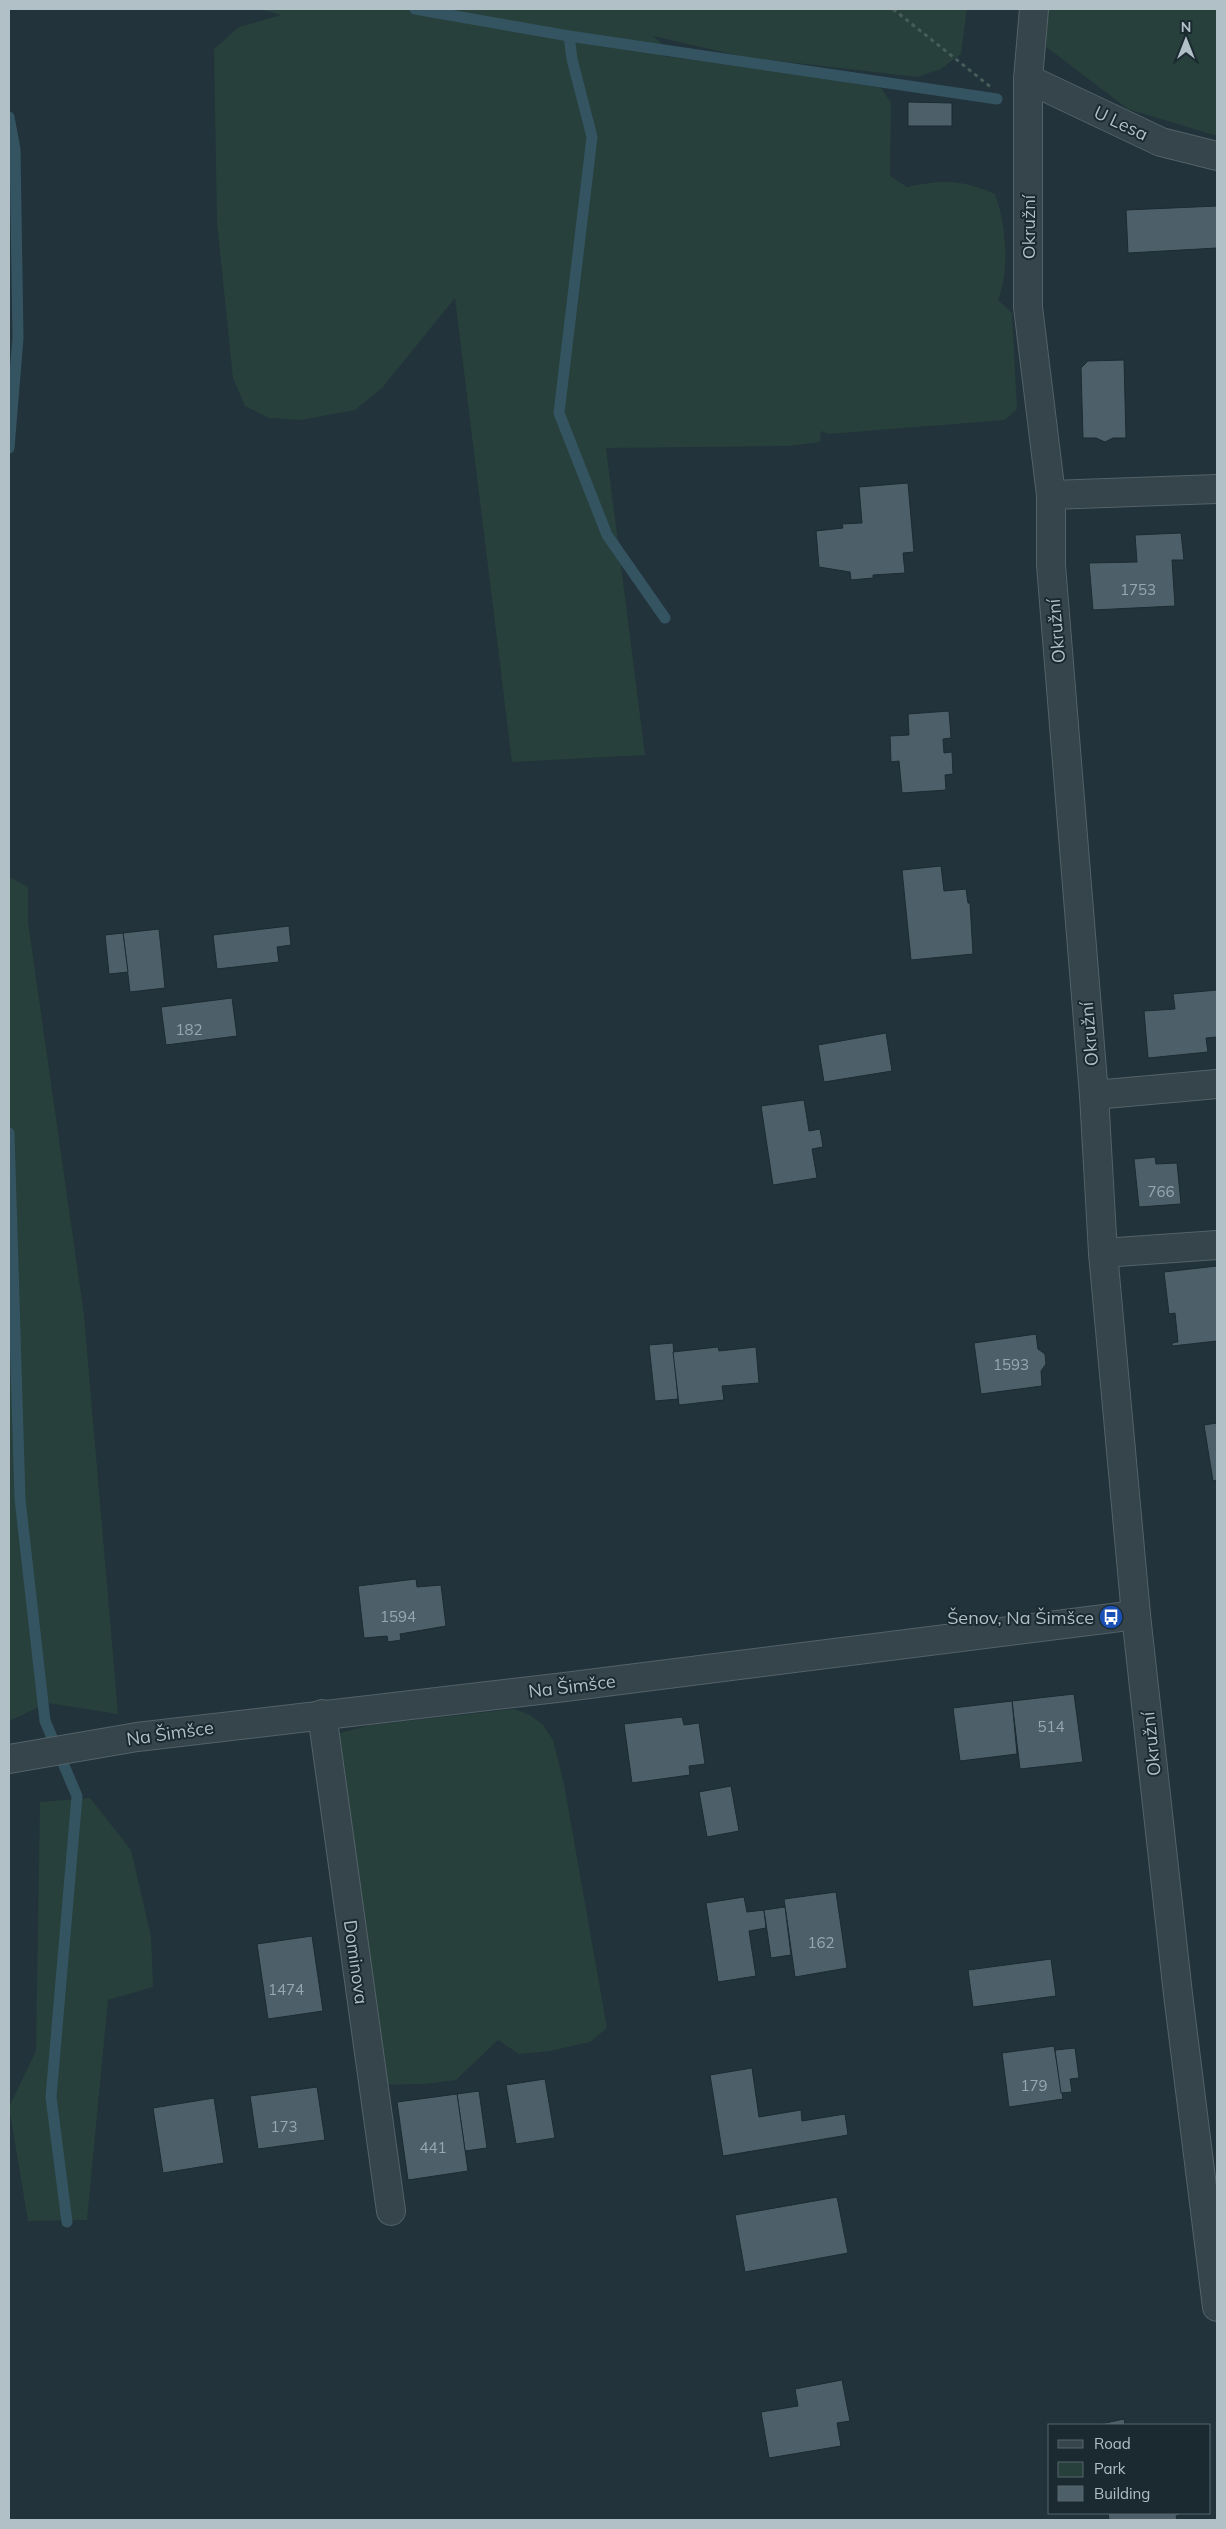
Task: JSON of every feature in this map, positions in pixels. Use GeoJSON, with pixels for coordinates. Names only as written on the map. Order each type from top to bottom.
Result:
{"type":"FeatureCollection","features":[{"type":"Feature","properties":{"kind":"street","name":"Okružní"},"geometry":{"type":"LineString","coordinates":[[1034,9],[1028,79],[1028,307],[1051,495],[1051,566],[1094,1095],[1103,1253],[1136,1615],[1178,1994],[1213,2234],[1217,2307]]}},
{"type":"Feature","properties":{"kind":"street","name":"U Lesa"},"geometry":{"type":"LineString","coordinates":[[1028,79],[1161,142],[1217,156]]}},
{"type":"Feature","properties":{"kind":"street"},"geometry":{"type":"LineString","coordinates":[[1051,495],[1217,490]]}},
{"type":"Feature","properties":{"kind":"street"},"geometry":{"type":"LineString","coordinates":[[1094,1095],[1217,1084]]}},
{"type":"Feature","properties":{"kind":"street"},"geometry":{"type":"LineString","coordinates":[[1103,1253],[1217,1245]]}},
{"type":"Feature","properties":{"kind":"street","name":"Na Šimšce"},"geometry":{"type":"LineString","coordinates":[[9,1758],[138,1737],[565,1687],[1136,1615]]}},
{"type":"Feature","properties":{"kind":"street","name":"Dominova"},"geometry":{"type":"LineString","coordinates":[[322,1714],[391,2211]]}},
{"type":"Feature","properties":{"kind":"path"},"geometry":{"type":"LineString","coordinates":[[893,9],[1028,116]]}},
{"type":"Feature","properties":{"kind":"green space"},"geometry":{"type":"Polygon","coordinates":[[[259,9],[967,9],[961,54],[941,69],[917,77],[744,57],[653,36],[661,43],[662,56],[775,70],[881,88],[891,103],[890,176],[907,187],[952,182],[962,183],[995,194],[1002,219],[1005,247],[1004,275],[998,300],[1012,313],[1017,409],[1005,420],[829,434],[821,431],[820,442],[788,446],[606,448],[645,755],[512,762],[455,298],[382,388],[355,410],[301,420],[269,418],[245,406],[233,378],[217,223],[214,49],[239,27],[281,15],[259,9]]]}},
{"type":"Feature","properties":{"kind":"green space"},"geometry":{"type":"Polygon","coordinates":[[[1048,9],[1217,9],[1217,136],[1128,109],[1045,46],[1048,9]]]}},
{"type":"Feature","properties":{"kind":"green space"},"geometry":{"type":"Polygon","coordinates":[[[9,877],[28,887],[28,922],[84,1315],[118,1714],[48,1703],[9,1721],[9,877]]]}},
{"type":"Feature","properties":{"kind":"green space"},"geometry":{"type":"Polygon","coordinates":[[[514,1709],[530,1715],[543,1725],[553,1740],[564,1784],[607,2028],[590,2042],[550,2051],[519,2054],[498,2040],[456,2080],[424,2084],[377,2085],[337,1734],[370,1725],[514,1709]]]}},
{"type":"Feature","properties":{"kind":"green space"},"geometry":{"type":"Polygon","coordinates":[[[90,1798],[131,1850],[151,1936],[153,1987],[108,2000],[87,2220],[28,2221],[9,2107],[36,2051],[40,1802],[90,1798]]]}},
{"type":"Feature","properties":{"kind":"building"},"geometry":{"type":"Polygon","coordinates":[[[908,102],[952,103],[952,126],[908,126],[908,102]]]}},
{"type":"Feature","properties":{"kind":"building"},"geometry":{"type":"Polygon","coordinates":[[[1217,206],[1217,248],[1128,253],[1126,210],[1217,206]]]}},
{"type":"Feature","properties":{"kind":"building"},"geometry":{"type":"Polygon","coordinates":[[[1124,360],[1126,438],[1113,438],[1105,442],[1096,438],[1083,438],[1081,368],[1088,361],[1124,360]]]}},
{"type":"Feature","properties":{"kind":"building"},"geometry":{"type":"Polygon","coordinates":[[[908,483],[914,552],[903,553],[905,573],[873,575],[873,578],[851,580],[850,572],[819,567],[816,531],[843,528],[842,524],[862,523],[859,487],[908,483]]]}},
{"type":"Feature","properties":{"kind":"building"},"geometry":{"type":"Polygon","coordinates":[[[1181,533],[1184,560],[1172,560],[1175,606],[1093,610],[1089,563],[1137,562],[1135,535],[1181,533]]]}},
{"type":"Feature","properties":{"kind":"building"},"geometry":{"type":"Polygon","coordinates":[[[949,711],[951,738],[943,739],[944,753],[952,752],[953,774],[945,775],[946,790],[902,793],[899,761],[891,762],[890,736],[909,735],[908,714],[949,711]]]}},
{"type":"Feature","properties":{"kind":"building"},"geometry":{"type":"Polygon","coordinates":[[[941,866],[944,891],[966,889],[968,903],[970,903],[973,954],[911,960],[902,870],[941,866]]]}},
{"type":"Feature","properties":{"kind":"building"},"geometry":{"type":"Polygon","coordinates":[[[289,926],[291,945],[277,947],[279,962],[217,969],[213,935],[289,926]]]}},
{"type":"Feature","properties":{"kind":"building"},"geometry":{"type":"Polygon","coordinates":[[[159,929],[165,988],[130,992],[123,933],[159,929]]]}},
{"type":"Feature","properties":{"kind":"building"},"geometry":{"type":"Polygon","coordinates":[[[123,933],[128,972],[109,974],[105,935],[123,933]]]}},
{"type":"Feature","properties":{"kind":"building"},"geometry":{"type":"Polygon","coordinates":[[[1217,990],[1217,1037],[1206,1038],[1208,1052],[1148,1058],[1144,1011],[1175,1009],[1173,994],[1217,990]]]}},
{"type":"Feature","properties":{"kind":"building"},"geometry":{"type":"Polygon","coordinates":[[[232,998],[237,1036],[166,1045],[161,1007],[232,998]]]}},
{"type":"Feature","properties":{"kind":"building"},"geometry":{"type":"Polygon","coordinates":[[[886,1033],[892,1071],[824,1082],[818,1045],[886,1033]]]}},
{"type":"Feature","properties":{"kind":"building"},"geometry":{"type":"Polygon","coordinates":[[[804,1100],[809,1131],[820,1129],[823,1147],[812,1149],[817,1178],[773,1185],[761,1106],[804,1100]]]}},
{"type":"Feature","properties":{"kind":"building"},"geometry":{"type":"Polygon","coordinates":[[[1155,1157],[1156,1164],[1177,1163],[1181,1204],[1139,1207],[1134,1159],[1155,1157]]]}},
{"type":"Feature","properties":{"kind":"building"},"geometry":{"type":"Polygon","coordinates":[[[1217,1266],[1217,1341],[1172,1346],[1172,1343],[1178,1342],[1175,1313],[1169,1314],[1164,1272],[1217,1266]]]}},
{"type":"Feature","properties":{"kind":"building"},"geometry":{"type":"Polygon","coordinates":[[[1036,1334],[1038,1349],[1045,1354],[1046,1364],[1041,1371],[1042,1386],[981,1394],[974,1343],[1036,1334]]]}},
{"type":"Feature","properties":{"kind":"building"},"geometry":{"type":"Polygon","coordinates":[[[673,1343],[678,1399],[655,1401],[649,1345],[673,1343]]]}},
{"type":"Feature","properties":{"kind":"building"},"geometry":{"type":"Polygon","coordinates":[[[718,1347],[719,1351],[756,1347],[759,1383],[722,1386],[724,1400],[679,1405],[673,1352],[718,1347]]]}},
{"type":"Feature","properties":{"kind":"building"},"geometry":{"type":"Polygon","coordinates":[[[1217,1423],[1217,1480],[1213,1481],[1204,1425],[1217,1423]]]}},
{"type":"Feature","properties":{"kind":"building"},"geometry":{"type":"Polygon","coordinates":[[[416,1579],[417,1587],[441,1585],[446,1626],[400,1634],[401,1640],[388,1642],[387,1636],[364,1638],[358,1586],[416,1579]]]}},
{"type":"Feature","properties":{"kind":"building"},"geometry":{"type":"Polygon","coordinates":[[[1074,1694],[1083,1762],[1020,1769],[1012,1701],[1074,1694]]]}},
{"type":"Feature","properties":{"kind":"building"},"geometry":{"type":"Polygon","coordinates":[[[1012,1701],[1017,1754],[960,1761],[953,1708],[1012,1701]]]}},
{"type":"Feature","properties":{"kind":"building"},"geometry":{"type":"Polygon","coordinates":[[[682,1717],[684,1725],[699,1723],[705,1764],[689,1766],[690,1775],[632,1783],[624,1724],[682,1717]]]}},
{"type":"Feature","properties":{"kind":"building"},"geometry":{"type":"Polygon","coordinates":[[[731,1786],[739,1831],[707,1837],[699,1792],[731,1786]]]}},
{"type":"Feature","properties":{"kind":"building"},"geometry":{"type":"Polygon","coordinates":[[[836,1892],[847,1968],[795,1977],[784,1899],[836,1892]]]}},
{"type":"Feature","properties":{"kind":"building"},"geometry":{"type":"Polygon","coordinates":[[[744,1897],[747,1912],[764,1910],[766,1928],[749,1931],[756,1976],[718,1982],[706,1903],[744,1897]]]}},
{"type":"Feature","properties":{"kind":"building"},"geometry":{"type":"Polygon","coordinates":[[[785,1907],[791,1955],[771,1958],[764,1910],[785,1907]]]}},
{"type":"Feature","properties":{"kind":"building"},"geometry":{"type":"Polygon","coordinates":[[[312,1936],[323,2011],[268,2019],[257,1944],[312,1936]]]}},
{"type":"Feature","properties":{"kind":"building"},"geometry":{"type":"Polygon","coordinates":[[[1051,1959],[1056,1996],[973,2007],[968,1970],[1051,1959]]]}},
{"type":"Feature","properties":{"kind":"building"},"geometry":{"type":"Polygon","coordinates":[[[1054,2046],[1063,2099],[1009,2107],[1002,2053],[1054,2046]]]}},
{"type":"Feature","properties":{"kind":"building"},"geometry":{"type":"Polygon","coordinates":[[[1075,2048],[1079,2078],[1070,2079],[1072,2092],[1061,2093],[1055,2050],[1075,2048]]]}},
{"type":"Feature","properties":{"kind":"building"},"geometry":{"type":"Polygon","coordinates":[[[752,2068],[759,2117],[801,2110],[802,2121],[845,2114],[848,2135],[723,2156],[710,2075],[752,2068]]]}},
{"type":"Feature","properties":{"kind":"building"},"geometry":{"type":"Polygon","coordinates":[[[545,2079],[555,2138],[516,2144],[506,2085],[545,2079]]]}},
{"type":"Feature","properties":{"kind":"building"},"geometry":{"type":"Polygon","coordinates":[[[317,2087],[325,2140],[258,2149],[250,2096],[317,2087]]]}},
{"type":"Feature","properties":{"kind":"building"},"geometry":{"type":"Polygon","coordinates":[[[479,2091],[487,2148],[465,2151],[457,2094],[479,2091]]]}},
{"type":"Feature","properties":{"kind":"building"},"geometry":{"type":"Polygon","coordinates":[[[457,2094],[468,2171],[408,2180],[397,2102],[457,2094]]]}},
{"type":"Feature","properties":{"kind":"building"},"geometry":{"type":"Polygon","coordinates":[[[214,2098],[224,2163],[163,2173],[153,2108],[214,2098]]]}},
{"type":"Feature","properties":{"kind":"building"},"geometry":{"type":"Polygon","coordinates":[[[837,2197],[848,2253],[745,2272],[735,2215],[837,2197]]]}},
{"type":"Feature","properties":{"kind":"building"},"geometry":{"type":"Polygon","coordinates":[[[842,2380],[850,2421],[837,2423],[841,2446],[769,2458],[761,2412],[798,2406],[795,2389],[842,2380]]]}},
{"type":"Feature","properties":{"kind":"building"},"geometry":{"type":"Polygon","coordinates":[[[1124,2419],[1125,2424],[1101,2424],[1124,2419]]]}},
{"type":"Feature","properties":{"kind":"building"},"geometry":{"type":"Polygon","coordinates":[[[1108,2514],[1180,2514],[1176,2516],[1177,2520],[1109,2520],[1108,2514]]]}},
{"type":"Feature","properties":{"kind":"waterway"},"geometry":{"type":"LineString","coordinates":[[415,9],[569,36],[997,99]]}},
{"type":"Feature","properties":{"kind":"waterway"},"geometry":{"type":"LineString","coordinates":[[569,36],[572,59],[592,137],[559,413],[607,535],[665,618]]}},
{"type":"Feature","properties":{"kind":"waterway"},"geometry":{"type":"LineString","coordinates":[[9,117],[15,149],[18,338],[9,448]]}},
{"type":"Feature","properties":{"kind":"waterway"},"geometry":{"type":"LineString","coordinates":[[9,1133],[20,1499],[45,1721],[77,1796],[51,2097],[67,2222]]}},
{"type":"Feature","properties":{"kind":"place","name":"Šenov, Na Šimšce"},"geometry":{"type":"Point","coordinates":[1111,1617]}}]}
